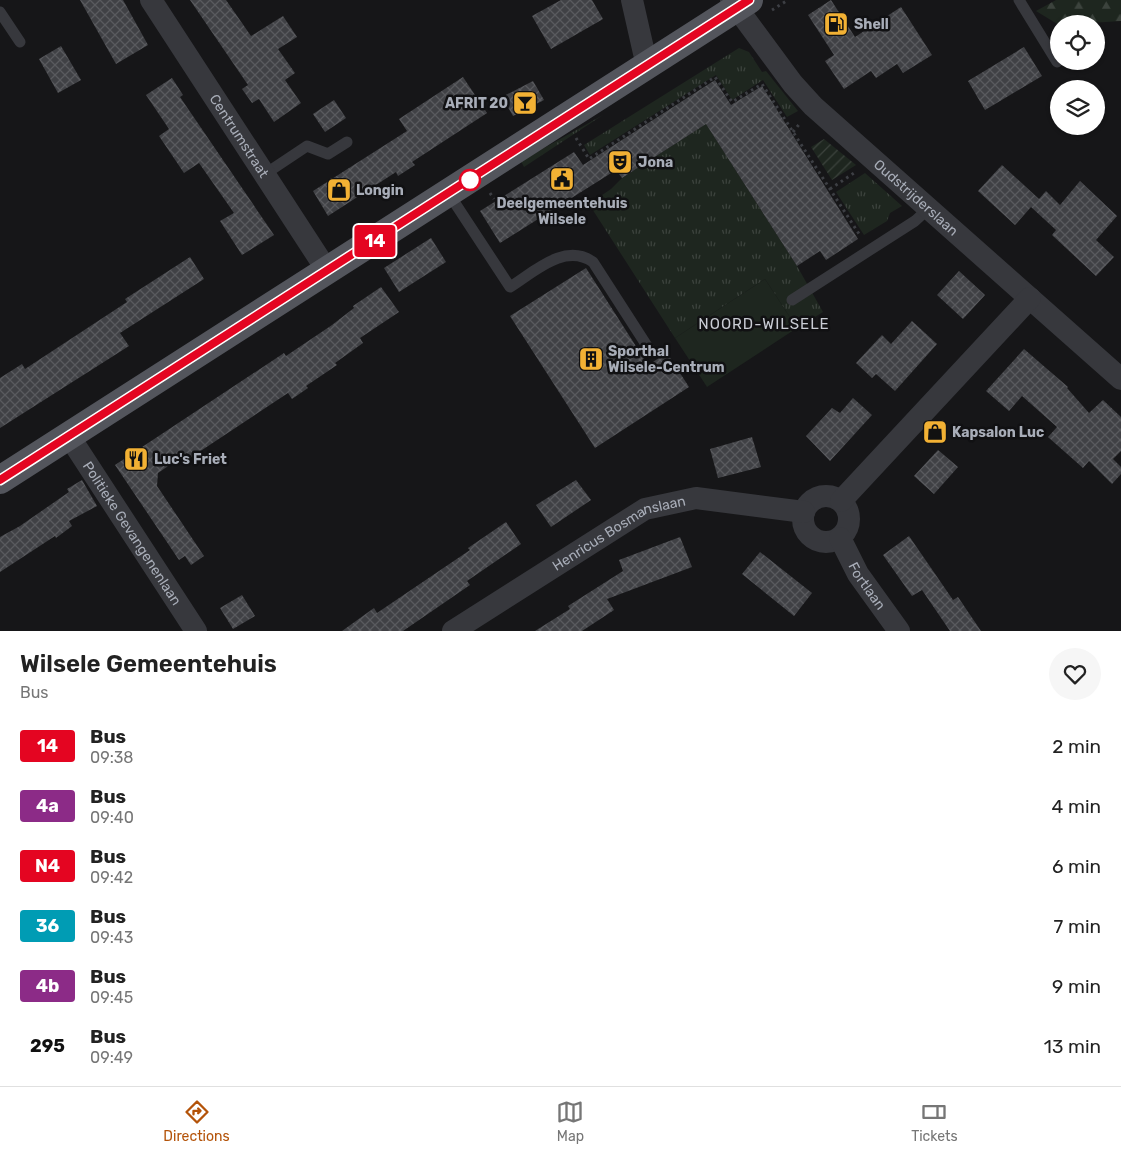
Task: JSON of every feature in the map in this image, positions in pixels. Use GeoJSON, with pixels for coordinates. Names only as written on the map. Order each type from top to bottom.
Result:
{"type":"FeatureCollection","features":[{"type":"Feature","properties":{"kind":"main road"},"geometry":{"type":"LineString","coordinates":[[0,480],[652,64],[739,3]]}},
{"type":"Feature","properties":{"kind":"street","name":"Centrumstraat"},"geometry":{"type":"LineString","coordinates":[[151,0],[328,272]]}},
{"type":"Feature","properties":{"kind":"street"},"geometry":{"type":"LineString","coordinates":[[632,0],[644,53],[652,64]]}},
{"type":"Feature","properties":{"kind":"street","name":"Oudstrijderslaan"},"geometry":{"type":"LineString","coordinates":[[739,3],[804,96],[1121,380]]}},
{"type":"Feature","properties":{"kind":"street"},"geometry":{"type":"LineString","coordinates":[[841,501],[1030,298]]}},
{"type":"Feature","properties":{"kind":"street","name":"Politieke Gevangenenlaan"},"geometry":{"type":"LineString","coordinates":[[69,436],[196,631]]}},
{"type":"Feature","properties":{"kind":"street"},"geometry":{"type":"LineString","coordinates":[[820,496],[827,496],[841,501],[848,514],[848,522],[840,538],[828,541],[814,538],[804,526],[804,512],[813,500],[820,496]]}},
{"type":"Feature","properties":{"kind":"street","name":"Henricus Bosmanslaan"},"geometry":{"type":"LineString","coordinates":[[453,631],[645,509],[696,498],[804,512]]}},
{"type":"Feature","properties":{"kind":"street","name":"Fortlaan"},"geometry":{"type":"LineString","coordinates":[[840,538],[858,574],[899,631]]}},
{"type":"Feature","properties":{"kind":"lane"},"geometry":{"type":"LineString","coordinates":[[1018,0],[1050,51]]}},
{"type":"Feature","properties":{"kind":"lane"},"geometry":{"type":"LineString","coordinates":[[0,12],[20,42]]}},
{"type":"Feature","properties":{"kind":"lane"},"geometry":{"type":"LineString","coordinates":[[265,174],[307,146],[328,154],[348,142]]}},
{"type":"Feature","properties":{"kind":"lane"},"geometry":{"type":"LineString","coordinates":[[449,194],[510,287],[559,257],[571,254],[585,256],[593,262],[649,349]]}},
{"type":"Feature","properties":{"kind":"lane"},"geometry":{"type":"LineString","coordinates":[[792,300],[915,220],[928,209]]}},
{"type":"Feature","properties":{"kind":"path"},"geometry":{"type":"LineString","coordinates":[[778,6],[788,0]]}},
{"type":"Feature","properties":{"kind":"path"},"geometry":{"type":"LineString","coordinates":[[576,138],[589,159],[715,77],[732,102],[762,84],[870,250]]}},
{"type":"Feature","properties":{"kind":"path"},"geometry":{"type":"LineString","coordinates":[[830,189],[874,160]]}},
{"type":"Feature","properties":{"kind":"green space"},"geometry":{"type":"Polygon","coordinates":[[[1056,0],[1121,0],[1121,21],[1105,22],[1105,15],[1050,15],[1050,20],[1036,11],[1056,0]]]}},
{"type":"Feature","properties":{"kind":"green space"},"geometry":{"type":"Polygon","coordinates":[[[739,48],[749,52],[762,72],[766,71],[798,111],[787,117],[763,80],[732,100],[716,75],[590,155],[584,145],[739,48]]]}},
{"type":"Feature","properties":{"kind":"green space"},"geometry":{"type":"Polygon","coordinates":[[[603,115],[524,167],[521,161],[603,115]]]}},
{"type":"Feature","properties":{"kind":"green space"},"geometry":{"type":"Polygon","coordinates":[[[706,124],[797,266],[823,312],[797,328],[765,279],[675,338],[589,204],[611,189],[622,178],[706,124]]]}},
{"type":"Feature","properties":{"kind":"green space"},"geometry":{"type":"Polygon","coordinates":[[[824,139],[856,165],[832,180],[811,147],[824,139]]]}},
{"type":"Feature","properties":{"kind":"green space"},"geometry":{"type":"Polygon","coordinates":[[[865,173],[902,206],[890,213],[887,221],[864,235],[836,192],[865,173]]]}},
{"type":"Feature","properties":{"kind":"green space"},"geometry":{"type":"Polygon","coordinates":[[[765,279],[797,328],[707,387],[675,338],[765,279]]]}},
{"type":"Feature","properties":{"kind":"building"},"geometry":{"type":"Polygon","coordinates":[[[80,0],[123,0],[148,45],[116,64],[80,0]]]}},
{"type":"Feature","properties":{"kind":"building"},"geometry":{"type":"Polygon","coordinates":[[[190,0],[226,0],[251,36],[283,16],[297,37],[278,49],[295,73],[285,80],[301,103],[274,122],[259,99],[252,103],[242,89],[248,85],[190,0]]]}},
{"type":"Feature","properties":{"kind":"building"},"geometry":{"type":"Polygon","coordinates":[[[561,0],[592,0],[603,19],[551,49],[532,16],[561,0]]]}},
{"type":"Feature","properties":{"kind":"building"},"geometry":{"type":"Polygon","coordinates":[[[831,0],[855,37],[901,7],[932,55],[903,73],[897,64],[876,78],[871,71],[844,89],[825,61],[834,55],[808,15],[831,0]]]}},
{"type":"Feature","properties":{"kind":"building"},"geometry":{"type":"Polygon","coordinates":[[[61,46],[81,80],[58,93],[39,59],[61,46]]]}},
{"type":"Feature","properties":{"kind":"building"},"geometry":{"type":"Polygon","coordinates":[[[1024,47],[1042,76],[985,110],[968,81],[1024,47]]]}},
{"type":"Feature","properties":{"kind":"building"},"geometry":{"type":"Polygon","coordinates":[[[463,77],[487,113],[412,162],[415,165],[398,176],[396,172],[328,216],[313,191],[407,131],[399,119],[463,77]]]}},
{"type":"Feature","properties":{"kind":"building"},"geometry":{"type":"Polygon","coordinates":[[[172,78],[183,95],[180,97],[274,235],[242,255],[220,221],[234,213],[199,163],[184,173],[159,136],[169,129],[146,95],[172,78]]]}},
{"type":"Feature","properties":{"kind":"building"},"geometry":{"type":"Polygon","coordinates":[[[715,80],[731,105],[762,86],[858,239],[826,260],[820,251],[797,266],[706,124],[622,178],[616,170],[500,243],[480,211],[574,152],[583,165],[715,80]]]}},
{"type":"Feature","properties":{"kind":"building"},"geometry":{"type":"Polygon","coordinates":[[[533,81],[544,100],[513,116],[502,97],[533,81]]]}},
{"type":"Feature","properties":{"kind":"building"},"geometry":{"type":"Polygon","coordinates":[[[334,100],[346,118],[325,132],[313,114],[334,100]]]}},
{"type":"Feature","properties":{"kind":"building"},"geometry":{"type":"Polygon","coordinates":[[[1002,165],[1039,199],[1046,191],[1060,205],[1080,181],[1117,216],[1096,240],[1114,257],[1096,276],[1052,235],[1056,230],[1031,207],[1015,225],[978,191],[1002,165]]]}},
{"type":"Feature","properties":{"kind":"building"},"geometry":{"type":"Polygon","coordinates":[[[431,238],[446,262],[399,292],[384,268],[431,238]]]}},
{"type":"Feature","properties":{"kind":"building"},"geometry":{"type":"Polygon","coordinates":[[[190,257],[204,279],[120,333],[129,346],[0,428],[0,378],[22,364],[25,369],[127,302],[125,299],[190,257]]]}},
{"type":"Feature","properties":{"kind":"building","name":"Sporthal Wilsele-Centrum"},"geometry":{"type":"Polygon","coordinates":[[[586,268],[648,365],[667,353],[689,387],[595,448],[510,316],[586,268]]]}},
{"type":"Feature","properties":{"kind":"building"},"geometry":{"type":"Polygon","coordinates":[[[959,271],[985,295],[963,319],[937,295],[959,271]]]}},
{"type":"Feature","properties":{"kind":"building"},"geometry":{"type":"Polygon","coordinates":[[[381,287],[399,312],[360,338],[363,343],[335,363],[337,365],[306,386],[308,388],[292,399],[288,393],[190,458],[187,453],[158,473],[157,486],[204,556],[191,565],[185,556],[179,560],[115,465],[284,353],[286,356],[332,325],[354,308],[353,306],[381,287]]]}},
{"type":"Feature","properties":{"kind":"building"},"geometry":{"type":"Polygon","coordinates":[[[912,321],[937,344],[895,391],[876,374],[872,378],[856,363],[882,335],[891,344],[912,321]]]}},
{"type":"Feature","properties":{"kind":"building"},"geometry":{"type":"Polygon","coordinates":[[[1024,349],[1068,387],[1089,413],[1103,400],[1121,417],[1121,451],[1113,459],[1121,467],[1121,474],[1112,484],[1089,461],[1083,468],[1048,437],[1057,427],[1022,396],[1009,411],[986,391],[1024,349]]]}},
{"type":"Feature","properties":{"kind":"building"},"geometry":{"type":"Polygon","coordinates":[[[853,398],[872,415],[830,461],[806,436],[832,408],[840,413],[853,398]]]}},
{"type":"Feature","properties":{"kind":"building"},"geometry":{"type":"Polygon","coordinates":[[[752,437],[761,467],[718,478],[710,449],[752,437]]]}},
{"type":"Feature","properties":{"kind":"building"},"geometry":{"type":"Polygon","coordinates":[[[938,450],[958,467],[934,494],[914,476],[938,450]]]}},
{"type":"Feature","properties":{"kind":"building"},"geometry":{"type":"Polygon","coordinates":[[[82,480],[97,506],[69,521],[72,526],[56,538],[55,536],[0,572],[0,537],[20,526],[69,492],[67,489],[82,480]]]}},
{"type":"Feature","properties":{"kind":"building"},"geometry":{"type":"Polygon","coordinates":[[[576,480],[591,500],[551,527],[536,505],[576,480]]]}},
{"type":"Feature","properties":{"kind":"building"},"geometry":{"type":"Polygon","coordinates":[[[506,522],[521,544],[467,581],[470,585],[403,631],[342,631],[374,608],[377,613],[470,550],[468,548],[506,522]]]}},
{"type":"Feature","properties":{"kind":"building"},"geometry":{"type":"Polygon","coordinates":[[[909,536],[953,600],[958,597],[981,631],[950,631],[922,590],[912,596],[883,555],[909,536]]]}},
{"type":"Feature","properties":{"kind":"building"},"geometry":{"type":"Polygon","coordinates":[[[680,537],[692,567],[607,599],[614,610],[582,631],[535,631],[570,609],[568,606],[623,571],[619,560],[680,537]]]}},
{"type":"Feature","properties":{"kind":"building"},"geometry":{"type":"Polygon","coordinates":[[[760,552],[812,593],[794,616],[742,574],[760,552]]]}},
{"type":"Feature","properties":{"kind":"building"},"geometry":{"type":"Polygon","coordinates":[[[242,595],[255,616],[233,629],[220,608],[242,595]]]}},
{"type":"Feature","properties":{"kind":"bus line","name":"14"},"geometry":{"type":"LineString","coordinates":[[0,480],[628,80],[749,0]]}},
{"type":"Feature","properties":{"kind":"place","name":"Shell"},"geometry":{"type":"Point","coordinates":[836,24]}},
{"type":"Feature","properties":{"kind":"place","name":"AFRIT 20"},"geometry":{"type":"Point","coordinates":[525,103]}},
{"type":"Feature","properties":{"kind":"place","name":"Jona"},"geometry":{"type":"Point","coordinates":[620,162]}},
{"type":"Feature","properties":{"kind":"place","name":"Deelgemeentehuis Wilsele"},"geometry":{"type":"Point","coordinates":[562,179]}},
{"type":"Feature","properties":{"kind":"place","name":"Longin"},"geometry":{"type":"Point","coordinates":[339,190]}},
{"type":"Feature","properties":{"kind":"place","name":"Sporthal Wilsele-Centrum"},"geometry":{"type":"Point","coordinates":[591,359]}},
{"type":"Feature","properties":{"kind":"place","name":"Kapsalon Luc"},"geometry":{"type":"Point","coordinates":[935,432]}},
{"type":"Feature","properties":{"kind":"place","name":"Luc's Friet"},"geometry":{"type":"Point","coordinates":[136,459]}},
{"type":"Feature","properties":{"kind":"district","name":"NOORD-WILSELE"},"geometry":{"type":"Point","coordinates":[764,324]}}]}
